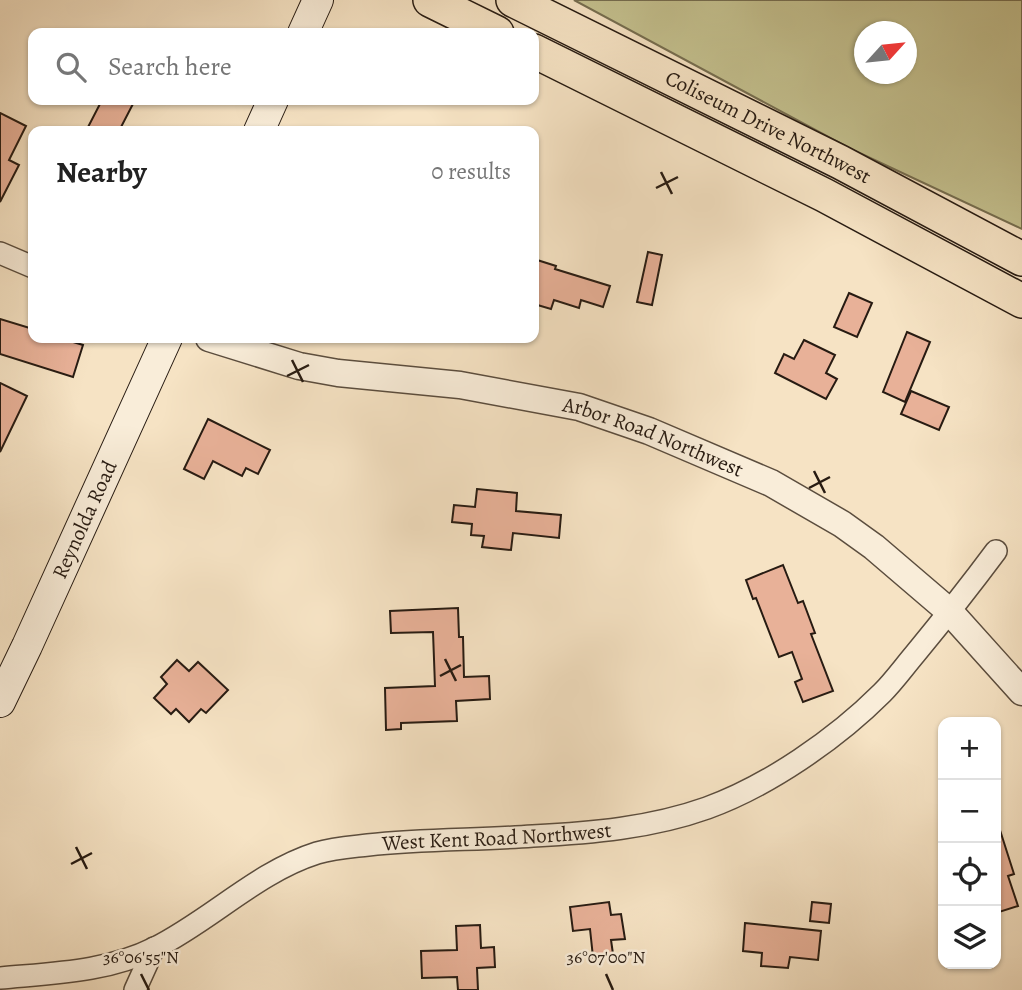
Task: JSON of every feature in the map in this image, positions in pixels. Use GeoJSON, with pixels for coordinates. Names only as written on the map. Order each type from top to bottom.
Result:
{"type":"FeatureCollection","features":[{"type":"Feature","properties":{"kind":"main road"},"geometry":{"type":"LineString","coordinates":[[305,28],[318,0]]}},
{"type":"Feature","properties":{"kind":"main road"},"geometry":{"type":"LineString","coordinates":[[430,0],[487,28]]}},
{"type":"Feature","properties":{"kind":"main road","name":"Coliseum Drive Northwest"},"geometry":{"type":"LineString","coordinates":[[513,0],[841,162],[1022,259]]}},
{"type":"Feature","properties":{"kind":"main road","name":"Coliseum Drive Northwest"},"geometry":{"type":"LineString","coordinates":[[539,53],[824,195],[1022,300]]}},
{"type":"Feature","properties":{"kind":"main road"},"geometry":{"type":"LineString","coordinates":[[261,126],[271,105]]}},
{"type":"Feature","properties":{"kind":"main road","name":"Reynolda Road"},"geometry":{"type":"LineString","coordinates":[[0,702],[165,343]]}},
{"type":"Feature","properties":{"kind":"street"},"geometry":{"type":"LineString","coordinates":[[0,253],[28,265]]}},
{"type":"Feature","properties":{"kind":"street","name":"Arbor Road Northwest"},"geometry":{"type":"LineString","coordinates":[[225,343],[299,366],[338,373],[460,385],[579,407],[649,431],[771,483],[842,524],[874,547],[950,612],[1022,692]]}},
{"type":"Feature","properties":{"kind":"street","name":"West Kent Road Northwest"},"geometry":{"type":"LineString","coordinates":[[0,978],[94,969],[118,963],[154,948],[183,932],[237,894],[295,862],[318,853],[390,842],[576,834],[636,826],[708,808],[738,795],[783,769],[854,719],[884,691],[950,612],[996,551]]}},
{"type":"Feature","properties":{"kind":"street"},"geometry":{"type":"LineString","coordinates":[[135,990],[154,948]]}},
{"type":"Feature","properties":{"kind":"shaded area"},"geometry":{"type":"Polygon","coordinates":[[[574,0],[1022,0],[1022,229],[849,148],[574,0]]]}},
{"type":"Feature","properties":{"kind":"building"},"geometry":{"type":"Polygon","coordinates":[[[99,105],[132,105],[122,126],[89,126],[99,105]]]}},
{"type":"Feature","properties":{"kind":"building"},"geometry":{"type":"Polygon","coordinates":[[[0,113],[26,126],[9,160],[19,165],[0,202],[0,113]]]}},
{"type":"Feature","properties":{"kind":"building"},"geometry":{"type":"Polygon","coordinates":[[[648,252],[662,255],[652,305],[637,302],[648,252]]]}},
{"type":"Feature","properties":{"kind":"building"},"geometry":{"type":"Polygon","coordinates":[[[539,261],[556,266],[555,269],[610,286],[603,307],[581,300],[579,308],[554,300],[551,309],[539,305],[539,261]]]}},
{"type":"Feature","properties":{"kind":"building"},"geometry":{"type":"Polygon","coordinates":[[[849,293],[872,303],[857,337],[834,327],[849,293]]]}},
{"type":"Feature","properties":{"kind":"building"},"geometry":{"type":"Polygon","coordinates":[[[0,319],[28,327],[28,343],[83,345],[73,377],[0,354],[0,319]]]}},
{"type":"Feature","properties":{"kind":"building"},"geometry":{"type":"Polygon","coordinates":[[[907,332],[930,342],[905,402],[883,392],[907,332]]]}},
{"type":"Feature","properties":{"kind":"building"},"geometry":{"type":"Polygon","coordinates":[[[804,340],[835,355],[826,373],[837,379],[826,399],[775,373],[784,354],[794,359],[804,340]]]}},
{"type":"Feature","properties":{"kind":"building"},"geometry":{"type":"Polygon","coordinates":[[[0,383],[27,396],[0,452],[0,383]]]}},
{"type":"Feature","properties":{"kind":"building"},"geometry":{"type":"Polygon","coordinates":[[[911,391],[949,407],[939,430],[901,414],[911,391]]]}},
{"type":"Feature","properties":{"kind":"building"},"geometry":{"type":"Polygon","coordinates":[[[208,419],[270,450],[258,474],[246,468],[242,476],[213,461],[204,479],[184,469],[208,419]]]}},
{"type":"Feature","properties":{"kind":"building"},"geometry":{"type":"Polygon","coordinates":[[[477,489],[517,493],[516,511],[561,515],[559,538],[513,533],[511,550],[482,547],[484,536],[471,535],[472,524],[452,522],[454,505],[475,507],[477,489]]]}},
{"type":"Feature","properties":{"kind":"building"},"geometry":{"type":"Polygon","coordinates":[[[783,565],[798,603],[803,601],[815,633],[811,634],[833,691],[803,702],[795,682],[802,679],[792,652],[779,657],[756,598],[753,599],[746,580],[783,565]]]}},
{"type":"Feature","properties":{"kind":"building"},"geometry":{"type":"Polygon","coordinates":[[[458,608],[459,637],[463,637],[464,677],[489,676],[490,699],[456,701],[457,721],[401,723],[401,729],[386,730],[385,688],[435,686],[433,632],[391,633],[390,611],[458,608]]]}},
{"type":"Feature","properties":{"kind":"building"},"geometry":{"type":"Polygon","coordinates":[[[177,660],[189,671],[198,662],[228,690],[206,713],[201,709],[189,722],[176,709],[171,714],[154,698],[167,684],[161,677],[177,660]]]}},
{"type":"Feature","properties":{"kind":"building"},"geometry":{"type":"Polygon","coordinates":[[[1001,833],[1014,874],[1008,876],[1018,906],[1001,911],[1001,833]]]}},
{"type":"Feature","properties":{"kind":"building"},"geometry":{"type":"Polygon","coordinates":[[[609,902],[611,915],[621,914],[625,939],[611,940],[613,954],[593,957],[590,929],[573,931],[570,907],[609,902]]]}},
{"type":"Feature","properties":{"kind":"building"},"geometry":{"type":"Polygon","coordinates":[[[812,902],[831,904],[829,923],[810,921],[812,902]]]}},
{"type":"Feature","properties":{"kind":"building"},"geometry":{"type":"Polygon","coordinates":[[[745,923],[821,931],[818,960],[790,957],[788,968],[761,966],[762,953],[743,951],[745,923]]]}},
{"type":"Feature","properties":{"kind":"building"},"geometry":{"type":"Polygon","coordinates":[[[480,925],[481,948],[494,947],[495,967],[477,968],[478,990],[458,990],[457,977],[422,978],[421,951],[457,950],[456,926],[480,925]]]}}]}
